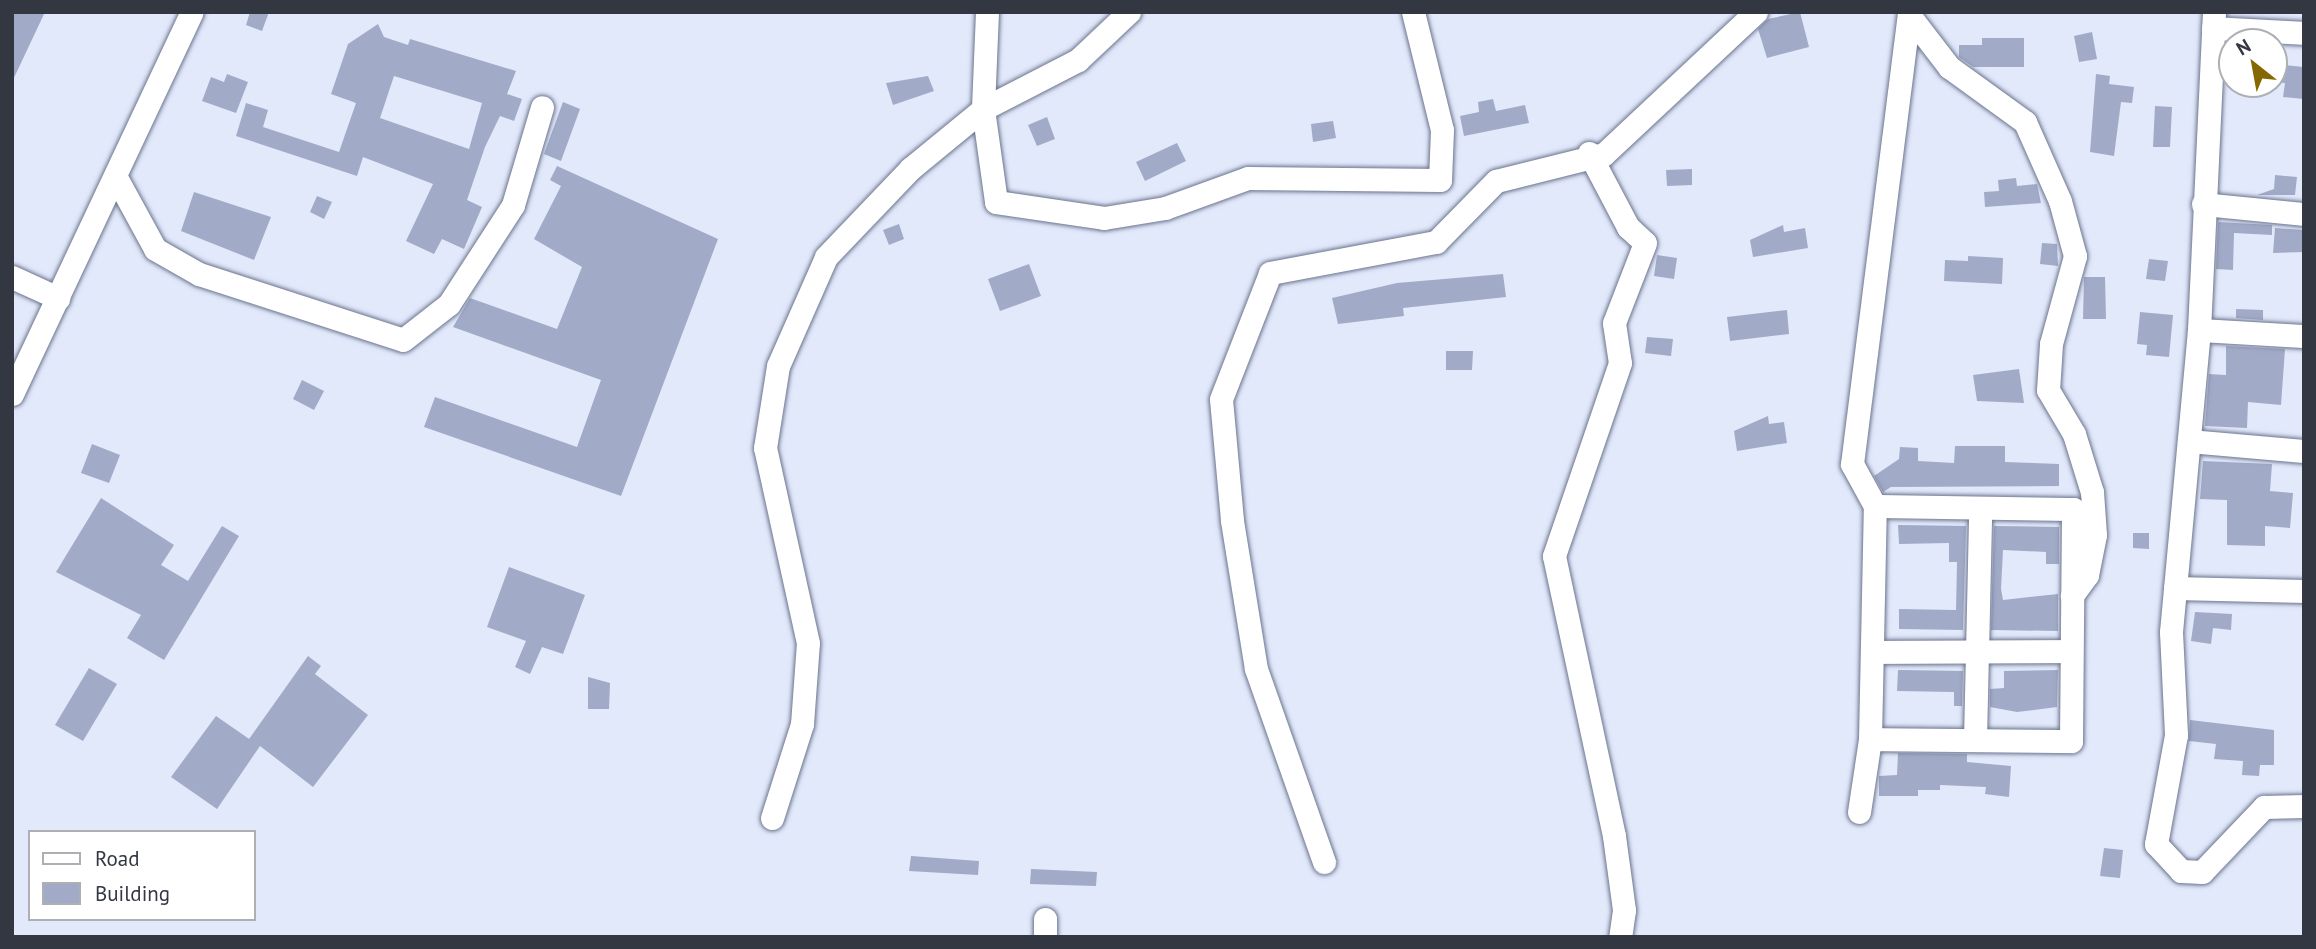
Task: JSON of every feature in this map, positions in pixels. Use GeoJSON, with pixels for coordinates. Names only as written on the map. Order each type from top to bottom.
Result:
{"type":"FeatureCollection","features":[{"type":"Feature","properties":{"kind":"street"},"geometry":{"type":"LineString","coordinates":[[12,394],[118,181],[192,12]]}},
{"type":"Feature","properties":{"kind":"street"},"geometry":{"type":"LineString","coordinates":[[987,12],[983,109],[996,202],[1104,218],[1165,208],[1248,178],[1440,180],[1442,130],[1413,12]]}},
{"type":"Feature","properties":{"kind":"street"},"geometry":{"type":"LineString","coordinates":[[772,818],[802,724],[808,643],[765,448],[778,366],[826,257],[910,169],[983,109],[1078,60],[1129,12]]}},
{"type":"Feature","properties":{"kind":"street"},"geometry":{"type":"LineString","coordinates":[[1324,863],[1256,669],[1221,399],[1270,273],[1436,242],[1496,181],[1590,153],[1604,154],[1756,12]]}},
{"type":"Feature","properties":{"kind":"street"},"geometry":{"type":"LineString","coordinates":[[1859,812],[1870,739],[1875,506],[1852,464],[1909,14]]}},
{"type":"Feature","properties":{"kind":"street"},"geometry":{"type":"LineString","coordinates":[[1909,14],[1949,67],[2025,122],[2060,201],[2075,256],[2051,344],[2048,390],[2074,434],[2092,492],[2095,535],[2087,575],[2072,596]]}},
{"type":"Feature","properties":{"kind":"street"},"geometry":{"type":"LineString","coordinates":[[2304,33],[2213,20],[2199,330],[2175,588],[2176,735],[2156,844],[2165,860],[2181,872],[2202,872],[2264,807],[2304,806]]}},
{"type":"Feature","properties":{"kind":"street"},"geometry":{"type":"LineString","coordinates":[[118,181],[155,249],[200,274],[403,340],[449,304],[513,205],[542,107]]}},
{"type":"Feature","properties":{"kind":"street"},"geometry":{"type":"LineString","coordinates":[[1590,153],[1628,227],[1645,243],[1614,323],[1620,363],[1555,556],[1614,836],[1624,910],[1620,937]]}},
{"type":"Feature","properties":{"kind":"street"},"geometry":{"type":"LineString","coordinates":[[2203,204],[2304,214]]}},
{"type":"Feature","properties":{"kind":"street"},"geometry":{"type":"LineString","coordinates":[[12,277],[58,298]]}},
{"type":"Feature","properties":{"kind":"street"},"geometry":{"type":"LineString","coordinates":[[2199,330],[2304,336]]}},
{"type":"Feature","properties":{"kind":"street"},"geometry":{"type":"LineString","coordinates":[[2189,441],[2304,451]]}},
{"type":"Feature","properties":{"kind":"street"},"geometry":{"type":"LineString","coordinates":[[1870,739],[2071,741],[2073,509],[1980,511],[1875,506]]}},
{"type":"Feature","properties":{"kind":"street"},"geometry":{"type":"LineString","coordinates":[[1975,740],[1980,511]]}},
{"type":"Feature","properties":{"kind":"street"},"geometry":{"type":"LineString","coordinates":[[2175,588],[2304,591]]}},
{"type":"Feature","properties":{"kind":"street"},"geometry":{"type":"LineString","coordinates":[[1872,652],[2071,651]]}},
{"type":"Feature","properties":{"kind":"building"},"geometry":{"type":"Polygon","coordinates":[[[12,12],[45,12],[12,82],[12,12]]]}},
{"type":"Feature","properties":{"kind":"building"},"geometry":{"type":"Polygon","coordinates":[[[250,12],[269,12],[262,31],[246,25],[250,12]]]}},
{"type":"Feature","properties":{"kind":"building"},"geometry":{"type":"Polygon","coordinates":[[[1800,12],[1809,47],[1767,58],[1758,29],[1768,19],[1800,12]]]}},
{"type":"Feature","properties":{"kind":"building"},"geometry":{"type":"Polygon","coordinates":[[[378,24],[384,37],[408,45],[410,39],[516,71],[507,94],[522,99],[514,121],[500,116],[485,147],[467,200],[482,207],[464,249],[442,239],[434,254],[406,241],[433,184],[363,157],[357,176],[236,136],[246,103],[268,110],[263,127],[339,152],[356,103],[331,94],[348,44],[378,24]],[[394,76],[380,118],[469,149],[482,103],[394,76]]]}},
{"type":"Feature","properties":{"kind":"building"},"geometry":{"type":"Polygon","coordinates":[[[2092,32],[2097,59],[2079,62],[2074,36],[2092,32]]]}},
{"type":"Feature","properties":{"kind":"building"},"geometry":{"type":"Polygon","coordinates":[[[1982,38],[2024,38],[2024,67],[1973,67],[1959,57],[1959,45],[1982,45],[1982,38]]]}},
{"type":"Feature","properties":{"kind":"building"},"geometry":{"type":"Polygon","coordinates":[[[2288,65],[2304,67],[2304,99],[2288,97],[2288,65]]]}},
{"type":"Feature","properties":{"kind":"building"},"geometry":{"type":"Polygon","coordinates":[[[227,74],[248,82],[236,113],[202,101],[211,77],[224,82],[227,74]]]}},
{"type":"Feature","properties":{"kind":"building"},"geometry":{"type":"Polygon","coordinates":[[[2096,74],[2110,76],[2109,84],[2134,87],[2132,103],[2121,102],[2114,156],[2090,152],[2096,74]]]}},
{"type":"Feature","properties":{"kind":"building"},"geometry":{"type":"Polygon","coordinates":[[[928,76],[934,91],[893,105],[886,83],[928,76]]]}},
{"type":"Feature","properties":{"kind":"building"},"geometry":{"type":"Polygon","coordinates":[[[1493,99],[1496,111],[1525,105],[1529,123],[1464,136],[1460,116],[1479,112],[1478,102],[1493,99]]]}},
{"type":"Feature","properties":{"kind":"building"},"geometry":{"type":"Polygon","coordinates":[[[563,102],[580,109],[561,161],[544,154],[563,102]]]}},
{"type":"Feature","properties":{"kind":"building"},"geometry":{"type":"Polygon","coordinates":[[[2155,106],[2172,107],[2170,147],[2153,147],[2155,106]]]}},
{"type":"Feature","properties":{"kind":"building"},"geometry":{"type":"Polygon","coordinates":[[[1047,117],[1055,139],[1037,146],[1028,125],[1047,117]]]}},
{"type":"Feature","properties":{"kind":"building"},"geometry":{"type":"Polygon","coordinates":[[[1333,121],[1336,138],[1313,142],[1311,124],[1333,121]]]}},
{"type":"Feature","properties":{"kind":"building"},"geometry":{"type":"Polygon","coordinates":[[[1177,143],[1186,161],[1145,181],[1136,162],[1177,143]]]}},
{"type":"Feature","properties":{"kind":"building"},"geometry":{"type":"Polygon","coordinates":[[[557,166],[718,239],[621,496],[424,427],[435,397],[577,447],[601,380],[453,327],[470,298],[557,329],[582,267],[534,239],[561,186],[550,180],[557,166]]]}},
{"type":"Feature","properties":{"kind":"building"},"geometry":{"type":"Polygon","coordinates":[[[1692,169],[1692,185],[1667,186],[1666,170],[1692,169]]]}},
{"type":"Feature","properties":{"kind":"building"},"geometry":{"type":"Polygon","coordinates":[[[2275,175],[2297,177],[2295,195],[2257,195],[2274,189],[2275,175]]]}},
{"type":"Feature","properties":{"kind":"building"},"geometry":{"type":"Polygon","coordinates":[[[2016,178],[2017,186],[2037,184],[2041,203],[1985,207],[1984,192],[1999,191],[1998,180],[2016,178]]]}},
{"type":"Feature","properties":{"kind":"building"},"geometry":{"type":"Polygon","coordinates":[[[194,192],[271,217],[254,260],[181,231],[194,192]]]}},
{"type":"Feature","properties":{"kind":"building"},"geometry":{"type":"Polygon","coordinates":[[[317,196],[332,202],[324,219],[310,212],[317,196]]]}},
{"type":"Feature","properties":{"kind":"building"},"geometry":{"type":"Polygon","coordinates":[[[2218,222],[2272,225],[2272,235],[2234,233],[2233,270],[2216,269],[2218,222]]]}},
{"type":"Feature","properties":{"kind":"building"},"geometry":{"type":"Polygon","coordinates":[[[899,224],[904,239],[889,245],[883,230],[899,224]]]}},
{"type":"Feature","properties":{"kind":"building"},"geometry":{"type":"Polygon","coordinates":[[[1783,225],[1784,232],[1805,228],[1808,248],[1753,257],[1750,240],[1783,225]]]}},
{"type":"Feature","properties":{"kind":"building"},"geometry":{"type":"Polygon","coordinates":[[[2275,228],[2304,230],[2304,252],[2273,253],[2275,228]]]}},
{"type":"Feature","properties":{"kind":"building"},"geometry":{"type":"Polygon","coordinates":[[[2042,243],[2057,244],[2058,266],[2040,264],[2042,243]]]}},
{"type":"Feature","properties":{"kind":"building"},"geometry":{"type":"Polygon","coordinates":[[[1657,255],[1677,258],[1674,279],[1654,276],[1657,255]]]}},
{"type":"Feature","properties":{"kind":"building"},"geometry":{"type":"Polygon","coordinates":[[[1968,256],[2003,258],[2002,284],[1944,281],[1945,260],[1968,261],[1968,256]]]}},
{"type":"Feature","properties":{"kind":"building"},"geometry":{"type":"Polygon","coordinates":[[[2149,259],[2168,261],[2165,281],[2146,279],[2149,259]]]}},
{"type":"Feature","properties":{"kind":"building"},"geometry":{"type":"Polygon","coordinates":[[[1029,264],[1041,296],[1000,311],[988,279],[1029,264]]]}},
{"type":"Feature","properties":{"kind":"building"},"geometry":{"type":"Polygon","coordinates":[[[1503,274],[1506,297],[1403,308],[1404,316],[1338,324],[1332,298],[1397,283],[1503,274]]]}},
{"type":"Feature","properties":{"kind":"building"},"geometry":{"type":"Polygon","coordinates":[[[2084,277],[2105,277],[2106,319],[2083,319],[2084,277]]]}},
{"type":"Feature","properties":{"kind":"building"},"geometry":{"type":"Polygon","coordinates":[[[2236,309],[2263,310],[2263,320],[2236,318],[2236,309]]]}},
{"type":"Feature","properties":{"kind":"building"},"geometry":{"type":"Polygon","coordinates":[[[1787,310],[1789,334],[1730,341],[1727,317],[1787,310]]]}},
{"type":"Feature","properties":{"kind":"building"},"geometry":{"type":"Polygon","coordinates":[[[2140,312],[2173,315],[2169,357],[2146,355],[2147,345],[2137,344],[2140,312]]]}},
{"type":"Feature","properties":{"kind":"building"},"geometry":{"type":"Polygon","coordinates":[[[1647,337],[1673,339],[1671,356],[1645,353],[1647,337]]]}},
{"type":"Feature","properties":{"kind":"building"},"geometry":{"type":"Polygon","coordinates":[[[2226,346],[2285,349],[2281,405],[2248,402],[2247,428],[2205,426],[2209,374],[2226,375],[2226,346]]]}},
{"type":"Feature","properties":{"kind":"building"},"geometry":{"type":"Polygon","coordinates":[[[1446,351],[1473,351],[1472,370],[1446,370],[1446,351]]]}},
{"type":"Feature","properties":{"kind":"building"},"geometry":{"type":"Polygon","coordinates":[[[2019,369],[2024,403],[1977,401],[1973,375],[2019,369]]]}},
{"type":"Feature","properties":{"kind":"building"},"geometry":{"type":"Polygon","coordinates":[[[302,380],[324,391],[314,410],[293,399],[302,380]]]}},
{"type":"Feature","properties":{"kind":"building"},"geometry":{"type":"Polygon","coordinates":[[[1768,416],[1769,424],[1784,422],[1787,443],[1737,451],[1734,431],[1768,416]]]}},
{"type":"Feature","properties":{"kind":"building"},"geometry":{"type":"Polygon","coordinates":[[[92,444],[120,455],[109,483],[81,473],[92,444]]]}},
{"type":"Feature","properties":{"kind":"building"},"geometry":{"type":"Polygon","coordinates":[[[1955,446],[2005,446],[2005,462],[2059,464],[2059,486],[1891,487],[1883,492],[1874,476],[1899,459],[1900,447],[1918,448],[1918,461],[1954,463],[1955,446]]]}},
{"type":"Feature","properties":{"kind":"building"},"geometry":{"type":"Polygon","coordinates":[[[2203,461],[2272,464],[2270,491],[2293,493],[2290,528],[2265,526],[2265,546],[2227,545],[2227,500],[2200,499],[2203,461]]]}},
{"type":"Feature","properties":{"kind":"building"},"geometry":{"type":"Polygon","coordinates":[[[101,498],[174,545],[161,565],[188,581],[222,526],[239,536],[164,660],[127,638],[141,615],[56,572],[101,498]]]}},
{"type":"Feature","properties":{"kind":"building"},"geometry":{"type":"Polygon","coordinates":[[[1898,525],[1966,526],[1963,630],[1899,629],[1899,609],[1956,610],[1957,562],[1949,562],[1949,543],[1899,544],[1898,525]]]}},
{"type":"Feature","properties":{"kind":"building"},"geometry":{"type":"Polygon","coordinates":[[[1994,526],[2059,527],[2059,564],[2046,564],[2046,552],[2003,550],[2001,589],[2003,600],[2058,594],[2058,631],[1991,630],[1994,526]]]}},
{"type":"Feature","properties":{"kind":"building"},"geometry":{"type":"Polygon","coordinates":[[[2133,533],[2149,533],[2149,549],[2133,548],[2133,533]]]}},
{"type":"Feature","properties":{"kind":"building"},"geometry":{"type":"Polygon","coordinates":[[[509,567],[585,595],[563,654],[542,647],[530,674],[515,667],[526,641],[487,627],[509,567]]]}},
{"type":"Feature","properties":{"kind":"building"},"geometry":{"type":"Polygon","coordinates":[[[2195,612],[2232,614],[2231,630],[2213,628],[2211,644],[2191,641],[2195,612]]]}},
{"type":"Feature","properties":{"kind":"building"},"geometry":{"type":"Polygon","coordinates":[[[308,656],[321,666],[315,674],[368,715],[313,787],[260,746],[217,809],[171,777],[216,716],[249,739],[308,656]]]}},
{"type":"Feature","properties":{"kind":"building"},"geometry":{"type":"Polygon","coordinates":[[[89,668],[117,684],[83,741],[55,725],[89,668]]]}},
{"type":"Feature","properties":{"kind":"building"},"geometry":{"type":"Polygon","coordinates":[[[1898,670],[1963,671],[1962,706],[1954,706],[1954,692],[1897,691],[1898,670]]]}},
{"type":"Feature","properties":{"kind":"building"},"geometry":{"type":"Polygon","coordinates":[[[2058,670],[2057,707],[2017,712],[1990,707],[1990,689],[2004,688],[2004,671],[2058,670]]]}},
{"type":"Feature","properties":{"kind":"building"},"geometry":{"type":"Polygon","coordinates":[[[588,677],[610,683],[609,709],[588,709],[588,677]]]}},
{"type":"Feature","properties":{"kind":"building"},"geometry":{"type":"Polygon","coordinates":[[[2190,720],[2274,730],[2274,765],[2260,765],[2259,776],[2242,775],[2243,761],[2214,759],[2216,744],[2189,741],[2190,720]]]}},
{"type":"Feature","properties":{"kind":"building"},"geometry":{"type":"Polygon","coordinates":[[[1898,753],[1967,754],[1967,762],[2011,766],[2009,797],[1985,794],[1986,787],[1940,785],[1940,790],[1918,790],[1918,796],[1879,796],[1879,776],[1897,775],[1898,753]]]}},
{"type":"Feature","properties":{"kind":"building"},"geometry":{"type":"Polygon","coordinates":[[[2104,848],[2123,850],[2120,878],[2100,876],[2104,848]]]}},
{"type":"Feature","properties":{"kind":"building"},"geometry":{"type":"Polygon","coordinates":[[[911,856],[979,861],[978,875],[909,871],[911,856]]]}},
{"type":"Feature","properties":{"kind":"building"},"geometry":{"type":"Polygon","coordinates":[[[1031,869],[1097,872],[1096,886],[1030,884],[1031,869]]]}}]}
